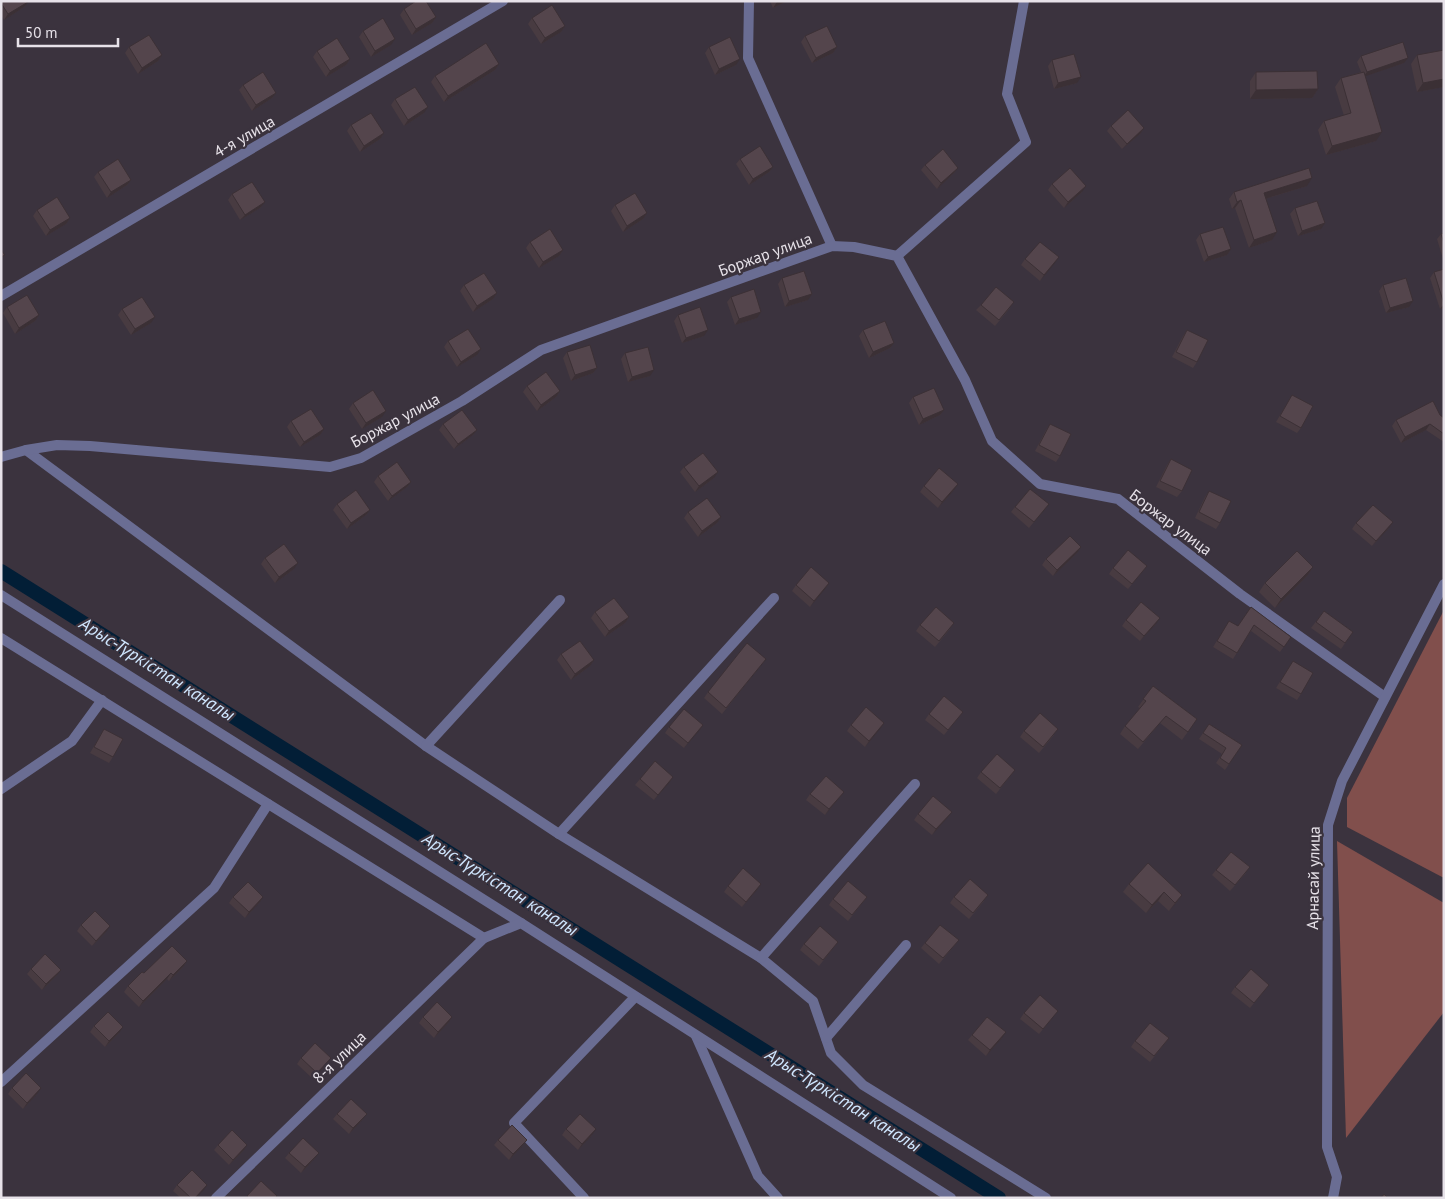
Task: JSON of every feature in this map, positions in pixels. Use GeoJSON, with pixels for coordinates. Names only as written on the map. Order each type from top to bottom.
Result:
{"type":"FeatureCollection","features":[{"type":"Feature","properties":{"kind":"street","name":"4-я улица"},"geometry":{"type":"LineString","coordinates":[[1,296],[503,1]]}},
{"type":"Feature","properties":{"kind":"street"},"geometry":{"type":"LineString","coordinates":[[749,1],[748,58],[832,246]]}},
{"type":"Feature","properties":{"kind":"street"},"geometry":{"type":"LineString","coordinates":[[898,256],[1026,142],[1007,94],[1024,1]]}},
{"type":"Feature","properties":{"kind":"street","name":"Боржар улица"},"geometry":{"type":"LineString","coordinates":[[1,457],[26,450],[57,445],[90,446],[330,466],[360,458],[462,401],[542,350],[832,246],[854,247],[898,256],[965,380],[992,441],[1040,484],[1118,500],[1240,594],[1385,697]]}},
{"type":"Feature","properties":{"kind":"street"},"geometry":{"type":"LineString","coordinates":[[26,450],[426,746],[559,834],[761,958],[813,1001],[831,1053],[864,1085],[1046,1198]]}},
{"type":"Feature","properties":{"kind":"street","name":"Арнасай улица"},"geometry":{"type":"LineString","coordinates":[[1333,1198],[1336,1177],[1327,1147],[1328,825],[1342,781],[1444,584]]}},
{"type":"Feature","properties":{"kind":"street"},"geometry":{"type":"LineString","coordinates":[[1,595],[522,923],[951,1198]]}},
{"type":"Feature","properties":{"kind":"street"},"geometry":{"type":"LineString","coordinates":[[559,834],[774,598]]}},
{"type":"Feature","properties":{"kind":"street"},"geometry":{"type":"LineString","coordinates":[[426,746],[560,600]]}},
{"type":"Feature","properties":{"kind":"street"},"geometry":{"type":"LineString","coordinates":[[1,638],[484,938],[522,923]]}},
{"type":"Feature","properties":{"kind":"street"},"geometry":{"type":"LineString","coordinates":[[1,789],[72,741],[102,700]]}},
{"type":"Feature","properties":{"kind":"street"},"geometry":{"type":"LineString","coordinates":[[761,958],[915,784]]}},
{"type":"Feature","properties":{"kind":"street"},"geometry":{"type":"LineString","coordinates":[[1,1082],[214,888],[268,804]]}},
{"type":"Feature","properties":{"kind":"street","name":"8-я улица"},"geometry":{"type":"LineString","coordinates":[[216,1198],[484,938]]}},
{"type":"Feature","properties":{"kind":"street"},"geometry":{"type":"LineString","coordinates":[[826,1038],[906,945]]}},
{"type":"Feature","properties":{"kind":"street"},"geometry":{"type":"LineString","coordinates":[[584,1198],[514,1123],[635,997]]}},
{"type":"Feature","properties":{"kind":"street"},"geometry":{"type":"LineString","coordinates":[[696,1036],[758,1176],[778,1198]]}},
{"type":"Feature","properties":{"kind":"shaded area"},"geometry":{"type":"Polygon","coordinates":[[[1444,610],[1444,878],[1347,827],[1347,798],[1444,610]]]}},
{"type":"Feature","properties":{"kind":"shaded area"},"geometry":{"type":"Polygon","coordinates":[[[1337,841],[1444,903],[1444,1012],[1346,1138],[1337,841]]]}},
{"type":"Feature","properties":{"kind":"building"},"geometry":{"type":"Polygon","coordinates":[[[1,1],[28,1],[28,2],[8,14],[1,1]]]}},
{"type":"Feature","properties":{"kind":"building"},"geometry":{"type":"Polygon","coordinates":[[[416,1],[426,1],[436,17],[416,29],[404,9],[416,1]]]}},
{"type":"Feature","properties":{"kind":"building"},"geometry":{"type":"Polygon","coordinates":[[[552,5],[565,26],[545,38],[532,18],[552,5]]]}},
{"type":"Feature","properties":{"kind":"building"},"geometry":{"type":"Polygon","coordinates":[[[383,18],[395,39],[375,51],[363,31],[383,18]]]}},
{"type":"Feature","properties":{"kind":"building"},"geometry":{"type":"Polygon","coordinates":[[[827,26],[837,47],[816,58],[805,36],[827,26]]]}},
{"type":"Feature","properties":{"kind":"building"},"geometry":{"type":"Polygon","coordinates":[[[149,35],[162,55],[142,68],[129,47],[149,35]]]}},
{"type":"Feature","properties":{"kind":"building"},"geometry":{"type":"Polygon","coordinates":[[[730,37],[740,59],[719,69],[709,47],[730,37]]]}},
{"type":"Feature","properties":{"kind":"building"},"geometry":{"type":"Polygon","coordinates":[[[337,38],[350,59],[330,71],[317,51],[337,38]]]}},
{"type":"Feature","properties":{"kind":"building"},"geometry":{"type":"Polygon","coordinates":[[[1403,42],[1408,58],[1367,72],[1361,56],[1403,42]]]}},
{"type":"Feature","properties":{"kind":"building"},"geometry":{"type":"Polygon","coordinates":[[[486,43],[499,64],[448,96],[435,76],[486,43]]]}},
{"type":"Feature","properties":{"kind":"building"},"geometry":{"type":"Polygon","coordinates":[[[1444,50],[1444,79],[1423,83],[1417,55],[1444,50]]]}},
{"type":"Feature","properties":{"kind":"building"},"geometry":{"type":"Polygon","coordinates":[[[1074,54],[1081,77],[1058,83],[1052,60],[1074,54]]]}},
{"type":"Feature","properties":{"kind":"building"},"geometry":{"type":"Polygon","coordinates":[[[1317,71],[1318,89],[1256,90],[1256,72],[1317,71]]]}},
{"type":"Feature","properties":{"kind":"building"},"geometry":{"type":"Polygon","coordinates":[[[263,72],[276,93],[256,105],[243,85],[263,72]]]}},
{"type":"Feature","properties":{"kind":"building"},"geometry":{"type":"Polygon","coordinates":[[[1364,72],[1382,132],[1332,146],[1324,121],[1351,113],[1341,78],[1364,72]]]}},
{"type":"Feature","properties":{"kind":"building"},"geometry":{"type":"Polygon","coordinates":[[[415,87],[428,107],[408,120],[395,99],[415,87]]]}},
{"type":"Feature","properties":{"kind":"building"},"geometry":{"type":"Polygon","coordinates":[[[1128,110],[1144,128],[1127,144],[1111,126],[1128,110]]]}},
{"type":"Feature","properties":{"kind":"building"},"geometry":{"type":"Polygon","coordinates":[[[371,113],[384,133],[364,146],[351,125],[371,113]]]}},
{"type":"Feature","properties":{"kind":"building"},"geometry":{"type":"Polygon","coordinates":[[[760,146],[773,167],[753,179],[740,159],[760,146]]]}},
{"type":"Feature","properties":{"kind":"building"},"geometry":{"type":"Polygon","coordinates":[[[943,149],[958,168],[941,183],[925,165],[943,149]]]}},
{"type":"Feature","properties":{"kind":"building"},"geometry":{"type":"Polygon","coordinates":[[[118,159],[131,180],[111,192],[98,172],[118,159]]]}},
{"type":"Feature","properties":{"kind":"building"},"geometry":{"type":"Polygon","coordinates":[[[1070,168],[1086,186],[1068,202],[1052,184],[1070,168]]]}},
{"type":"Feature","properties":{"kind":"building"},"geometry":{"type":"Polygon","coordinates":[[[1309,168],[1312,178],[1264,193],[1277,232],[1254,240],[1241,200],[1237,202],[1234,192],[1309,168]]]}},
{"type":"Feature","properties":{"kind":"building"},"geometry":{"type":"Polygon","coordinates":[[[252,182],[265,202],[245,215],[232,194],[252,182]]]}},
{"type":"Feature","properties":{"kind":"building"},"geometry":{"type":"Polygon","coordinates":[[[635,193],[647,213],[627,226],[615,205],[635,193]]]}},
{"type":"Feature","properties":{"kind":"building"},"geometry":{"type":"Polygon","coordinates":[[[57,197],[70,218],[50,230],[37,210],[57,197]]]}},
{"type":"Feature","properties":{"kind":"building"},"geometry":{"type":"Polygon","coordinates":[[[1317,201],[1325,223],[1302,231],[1295,208],[1317,201]]]}},
{"type":"Feature","properties":{"kind":"building"},"geometry":{"type":"Polygon","coordinates":[[[1223,227],[1231,249],[1208,257],[1200,234],[1223,227]]]}},
{"type":"Feature","properties":{"kind":"building"},"geometry":{"type":"Polygon","coordinates":[[[550,229],[563,250],[543,262],[530,242],[550,229]]]}},
{"type":"Feature","properties":{"kind":"building"},"geometry":{"type":"Polygon","coordinates":[[[1040,242],[1059,257],[1044,275],[1025,259],[1040,242]]]}},
{"type":"Feature","properties":{"kind":"building"},"geometry":{"type":"Polygon","coordinates":[[[1444,269],[1444,304],[1434,272],[1444,269]]]}},
{"type":"Feature","properties":{"kind":"building"},"geometry":{"type":"Polygon","coordinates":[[[804,271],[812,294],[789,301],[782,278],[804,271]]]}},
{"type":"Feature","properties":{"kind":"building"},"geometry":{"type":"Polygon","coordinates":[[[484,273],[497,293],[477,306],[464,285],[484,273]]]}},
{"type":"Feature","properties":{"kind":"building"},"geometry":{"type":"Polygon","coordinates":[[[1406,278],[1413,301],[1390,308],[1383,285],[1406,278]]]}},
{"type":"Feature","properties":{"kind":"building"},"geometry":{"type":"Polygon","coordinates":[[[996,287],[1014,302],[999,320],[981,305],[996,287]]]}},
{"type":"Feature","properties":{"kind":"building"},"geometry":{"type":"Polygon","coordinates":[[[754,289],[761,312],[739,319],[731,297],[754,289]]]}},
{"type":"Feature","properties":{"kind":"building"},"geometry":{"type":"Polygon","coordinates":[[[27,295],[39,315],[19,328],[7,307],[27,295]]]}},
{"type":"Feature","properties":{"kind":"building"},"geometry":{"type":"Polygon","coordinates":[[[142,297],[155,317],[135,329],[122,309],[142,297]]]}},
{"type":"Feature","properties":{"kind":"building"},"geometry":{"type":"Polygon","coordinates":[[[700,307],[708,330],[686,338],[678,315],[700,307]]]}},
{"type":"Feature","properties":{"kind":"building"},"geometry":{"type":"Polygon","coordinates":[[[885,321],[894,343],[873,352],[863,330],[885,321]]]}},
{"type":"Feature","properties":{"kind":"building"},"geometry":{"type":"Polygon","coordinates":[[[468,329],[481,349],[461,362],[448,341],[468,329]]]}},
{"type":"Feature","properties":{"kind":"building"},"geometry":{"type":"Polygon","coordinates":[[[1187,330],[1208,340],[1197,362],[1176,352],[1187,330]]]}},
{"type":"Feature","properties":{"kind":"building"},"geometry":{"type":"Polygon","coordinates":[[[590,345],[597,368],[575,375],[567,352],[590,345]]]}},
{"type":"Feature","properties":{"kind":"building"},"geometry":{"type":"Polygon","coordinates":[[[648,347],[654,370],[632,377],[625,353],[648,347]]]}},
{"type":"Feature","properties":{"kind":"building"},"geometry":{"type":"Polygon","coordinates":[[[546,372],[560,391],[541,405],[527,386],[546,372]]]}},
{"type":"Feature","properties":{"kind":"building"},"geometry":{"type":"Polygon","coordinates":[[[934,388],[944,410],[923,419],[913,397],[934,388]]]}},
{"type":"Feature","properties":{"kind":"building"},"geometry":{"type":"Polygon","coordinates":[[[373,390],[386,411],[366,423],[353,403],[373,390]]]}},
{"type":"Feature","properties":{"kind":"building"},"geometry":{"type":"Polygon","coordinates":[[[1292,395],[1313,406],[1301,428],[1280,416],[1292,395]]]}},
{"type":"Feature","properties":{"kind":"building"},"geometry":{"type":"Polygon","coordinates":[[[1433,401],[1440,415],[1444,418],[1444,434],[1430,424],[1405,437],[1396,420],[1433,401]]]}},
{"type":"Feature","properties":{"kind":"building"},"geometry":{"type":"Polygon","coordinates":[[[311,409],[324,429],[304,442],[291,421],[311,409]]]}},
{"type":"Feature","properties":{"kind":"building"},"geometry":{"type":"Polygon","coordinates":[[[462,410],[477,430],[458,444],[443,424],[462,410]]]}},
{"type":"Feature","properties":{"kind":"building"},"geometry":{"type":"Polygon","coordinates":[[[1050,424],[1071,434],[1060,456],[1039,445],[1050,424]]]}},
{"type":"Feature","properties":{"kind":"building"},"geometry":{"type":"Polygon","coordinates":[[[703,453],[718,472],[699,486],[684,467],[703,453]]]}},
{"type":"Feature","properties":{"kind":"building"},"geometry":{"type":"Polygon","coordinates":[[[1171,459],[1192,470],[1182,491],[1160,481],[1171,459]]]}},
{"type":"Feature","properties":{"kind":"building"},"geometry":{"type":"Polygon","coordinates":[[[397,462],[411,482],[392,496],[378,476],[397,462]]]}},
{"type":"Feature","properties":{"kind":"building"},"geometry":{"type":"Polygon","coordinates":[[[939,468],[958,484],[942,502],[924,486],[939,468]]]}},
{"type":"Feature","properties":{"kind":"building"},"geometry":{"type":"Polygon","coordinates":[[[1030,489],[1049,504],[1034,522],[1015,507],[1030,489]]]}},
{"type":"Feature","properties":{"kind":"building"},"geometry":{"type":"Polygon","coordinates":[[[356,490],[370,510],[351,523],[337,504],[356,490]]]}},
{"type":"Feature","properties":{"kind":"building"},"geometry":{"type":"Polygon","coordinates":[[[1209,491],[1231,501],[1220,523],[1199,512],[1209,491]]]}},
{"type":"Feature","properties":{"kind":"building"},"geometry":{"type":"Polygon","coordinates":[[[707,498],[721,517],[702,531],[688,512],[707,498]]]}},
{"type":"Feature","properties":{"kind":"building"},"geometry":{"type":"Polygon","coordinates":[[[1373,505],[1393,522],[1376,541],[1356,523],[1373,505]]]}},
{"type":"Feature","properties":{"kind":"building"},"geometry":{"type":"Polygon","coordinates":[[[1070,536],[1081,547],[1057,570],[1046,559],[1070,536]]]}},
{"type":"Feature","properties":{"kind":"building"},"geometry":{"type":"Polygon","coordinates":[[[284,544],[298,563],[279,577],[265,558],[284,544]]]}},
{"type":"Feature","properties":{"kind":"building"},"geometry":{"type":"Polygon","coordinates":[[[1128,550],[1147,566],[1132,584],[1113,568],[1128,550]]]}},
{"type":"Feature","properties":{"kind":"building"},"geometry":{"type":"Polygon","coordinates":[[[1297,551],[1313,567],[1281,599],[1265,583],[1297,551]]]}},
{"type":"Feature","properties":{"kind":"building"},"geometry":{"type":"Polygon","coordinates":[[[811,567],[829,583],[814,601],[796,585],[811,567]]]}},
{"type":"Feature","properties":{"kind":"building"},"geometry":{"type":"Polygon","coordinates":[[[614,598],[629,617],[609,631],[595,612],[614,598]]]}},
{"type":"Feature","properties":{"kind":"building"},"geometry":{"type":"Polygon","coordinates":[[[1141,602],[1160,618],[1144,636],[1126,620],[1141,602]]]}},
{"type":"Feature","properties":{"kind":"building"},"geometry":{"type":"Polygon","coordinates":[[[936,607],[954,623],[939,641],[920,625],[936,607]]]}},
{"type":"Feature","properties":{"kind":"building"},"geometry":{"type":"Polygon","coordinates":[[[1251,607],[1291,637],[1284,647],[1254,625],[1237,653],[1217,641],[1229,621],[1238,626],[1251,607]]]}},
{"type":"Feature","properties":{"kind":"building"},"geometry":{"type":"Polygon","coordinates":[[[1324,611],[1353,632],[1345,643],[1316,622],[1324,611]]]}},
{"type":"Feature","properties":{"kind":"building"},"geometry":{"type":"Polygon","coordinates":[[[580,641],[594,660],[575,674],[561,654],[580,641]]]}},
{"type":"Feature","properties":{"kind":"building"},"geometry":{"type":"Polygon","coordinates":[[[747,643],[766,659],[726,708],[708,692],[747,643]]]}},
{"type":"Feature","properties":{"kind":"building"},"geometry":{"type":"Polygon","coordinates":[[[1293,661],[1313,673],[1301,694],[1280,682],[1293,661]]]}},
{"type":"Feature","properties":{"kind":"building"},"geometry":{"type":"Polygon","coordinates":[[[1153,686],[1197,719],[1188,732],[1166,716],[1143,742],[1125,726],[1146,701],[1143,699],[1153,686]]]}},
{"type":"Feature","properties":{"kind":"building"},"geometry":{"type":"Polygon","coordinates":[[[944,696],[963,712],[948,730],[929,714],[944,696]]]}},
{"type":"Feature","properties":{"kind":"building"},"geometry":{"type":"Polygon","coordinates":[[[866,707],[884,723],[869,741],[851,725],[866,707]]]}},
{"type":"Feature","properties":{"kind":"building"},"geometry":{"type":"Polygon","coordinates":[[[684,709],[703,725],[688,743],[669,727],[684,709]]]}},
{"type":"Feature","properties":{"kind":"building"},"geometry":{"type":"Polygon","coordinates":[[[1040,713],[1058,729],[1043,747],[1024,731],[1040,713]]]}},
{"type":"Feature","properties":{"kind":"building"},"geometry":{"type":"Polygon","coordinates":[[[1209,724],[1242,745],[1229,764],[1220,758],[1226,748],[1203,733],[1209,724]]]}},
{"type":"Feature","properties":{"kind":"building"},"geometry":{"type":"Polygon","coordinates":[[[104,729],[123,739],[113,757],[94,747],[104,729]]]}},
{"type":"Feature","properties":{"kind":"building"},"geometry":{"type":"Polygon","coordinates":[[[997,754],[1015,770],[1000,788],[981,772],[997,754]]]}},
{"type":"Feature","properties":{"kind":"building"},"geometry":{"type":"Polygon","coordinates":[[[655,761],[673,777],[658,795],[640,779],[655,761]]]}},
{"type":"Feature","properties":{"kind":"building"},"geometry":{"type":"Polygon","coordinates":[[[826,776],[844,792],[829,809],[810,794],[826,776]]]}},
{"type":"Feature","properties":{"kind":"building"},"geometry":{"type":"Polygon","coordinates":[[[933,796],[952,812],[936,829],[918,814],[933,796]]]}},
{"type":"Feature","properties":{"kind":"building"},"geometry":{"type":"Polygon","coordinates":[[[1231,852],[1250,867],[1235,885],[1216,870],[1231,852]]]}},
{"type":"Feature","properties":{"kind":"building"},"geometry":{"type":"Polygon","coordinates":[[[1148,863],[1182,895],[1175,903],[1164,892],[1152,905],[1129,884],[1148,863]]]}},
{"type":"Feature","properties":{"kind":"building"},"geometry":{"type":"Polygon","coordinates":[[[743,868],[761,884],[746,902],[728,886],[743,868]]]}},
{"type":"Feature","properties":{"kind":"building"},"geometry":{"type":"Polygon","coordinates":[[[970,879],[988,895],[973,913],[954,897],[970,879]]]}},
{"type":"Feature","properties":{"kind":"building"},"geometry":{"type":"Polygon","coordinates":[[[848,881],[867,897],[852,915],[833,899],[848,881]]]}},
{"type":"Feature","properties":{"kind":"building"},"geometry":{"type":"Polygon","coordinates":[[[248,882],[263,897],[249,912],[233,897],[248,882]]]}},
{"type":"Feature","properties":{"kind":"building"},"geometry":{"type":"Polygon","coordinates":[[[95,911],[110,926],[96,941],[81,925],[95,911]]]}},
{"type":"Feature","properties":{"kind":"building"},"geometry":{"type":"Polygon","coordinates":[[[940,925],[959,940],[943,958],[925,943],[940,925]]]}},
{"type":"Feature","properties":{"kind":"building"},"geometry":{"type":"Polygon","coordinates":[[[820,926],[838,942],[823,960],[804,944],[820,926]]]}},
{"type":"Feature","properties":{"kind":"building"},"geometry":{"type":"Polygon","coordinates":[[[172,946],[187,961],[173,975],[171,973],[143,1001],[128,986],[172,946]]]}},
{"type":"Feature","properties":{"kind":"building"},"geometry":{"type":"Polygon","coordinates":[[[45,954],[61,970],[46,984],[31,969],[45,954]]]}},
{"type":"Feature","properties":{"kind":"building"},"geometry":{"type":"Polygon","coordinates":[[[1251,969],[1269,985],[1254,1003],[1235,987],[1251,969]]]}},
{"type":"Feature","properties":{"kind":"building"},"geometry":{"type":"Polygon","coordinates":[[[1040,995],[1058,1011],[1043,1029],[1024,1013],[1040,995]]]}},
{"type":"Feature","properties":{"kind":"building"},"geometry":{"type":"Polygon","coordinates":[[[437,1002],[452,1017],[438,1032],[423,1017],[437,1002]]]}},
{"type":"Feature","properties":{"kind":"building"},"geometry":{"type":"Polygon","coordinates":[[[108,1012],[123,1027],[109,1041],[94,1026],[108,1012]]]}},
{"type":"Feature","properties":{"kind":"building"},"geometry":{"type":"Polygon","coordinates":[[[987,1017],[1006,1032],[990,1050],[972,1035],[987,1017]]]}},
{"type":"Feature","properties":{"kind":"building"},"geometry":{"type":"Polygon","coordinates":[[[1150,1023],[1169,1038],[1154,1056],[1135,1041],[1150,1023]]]}},
{"type":"Feature","properties":{"kind":"building"},"geometry":{"type":"Polygon","coordinates":[[[315,1043],[331,1058],[317,1073],[301,1058],[315,1043]]]}},
{"type":"Feature","properties":{"kind":"building"},"geometry":{"type":"Polygon","coordinates":[[[26,1073],[41,1088],[27,1103],[12,1088],[26,1073]]]}},
{"type":"Feature","properties":{"kind":"building"},"geometry":{"type":"Polygon","coordinates":[[[351,1099],[367,1114],[353,1128],[337,1114],[351,1099]]]}},
{"type":"Feature","properties":{"kind":"building"},"geometry":{"type":"Polygon","coordinates":[[[580,1114],[596,1129],[582,1144],[566,1129],[580,1114]]]}},
{"type":"Feature","properties":{"kind":"building"},"geometry":{"type":"Polygon","coordinates":[[[512,1125],[527,1140],[513,1154],[498,1140],[512,1125]]]}},
{"type":"Feature","properties":{"kind":"building"},"geometry":{"type":"Polygon","coordinates":[[[232,1130],[247,1145],[233,1160],[218,1145],[232,1130]]]}},
{"type":"Feature","properties":{"kind":"building"},"geometry":{"type":"Polygon","coordinates":[[[303,1138],[319,1153],[305,1167],[289,1153],[303,1138]]]}},
{"type":"Feature","properties":{"kind":"building"},"geometry":{"type":"Polygon","coordinates":[[[192,1170],[207,1185],[195,1198],[191,1198],[177,1185],[192,1170]]]}},
{"type":"Feature","properties":{"kind":"building"},"geometry":{"type":"Polygon","coordinates":[[[261,1181],[277,1196],[275,1198],[249,1198],[247,1196],[261,1181]]]}},
{"type":"Feature","properties":{"kind":"waterway","name":"Арыс-Түркістан каналы"},"geometry":{"type":"LineString","coordinates":[[1,571],[999,1198]]}}]}
